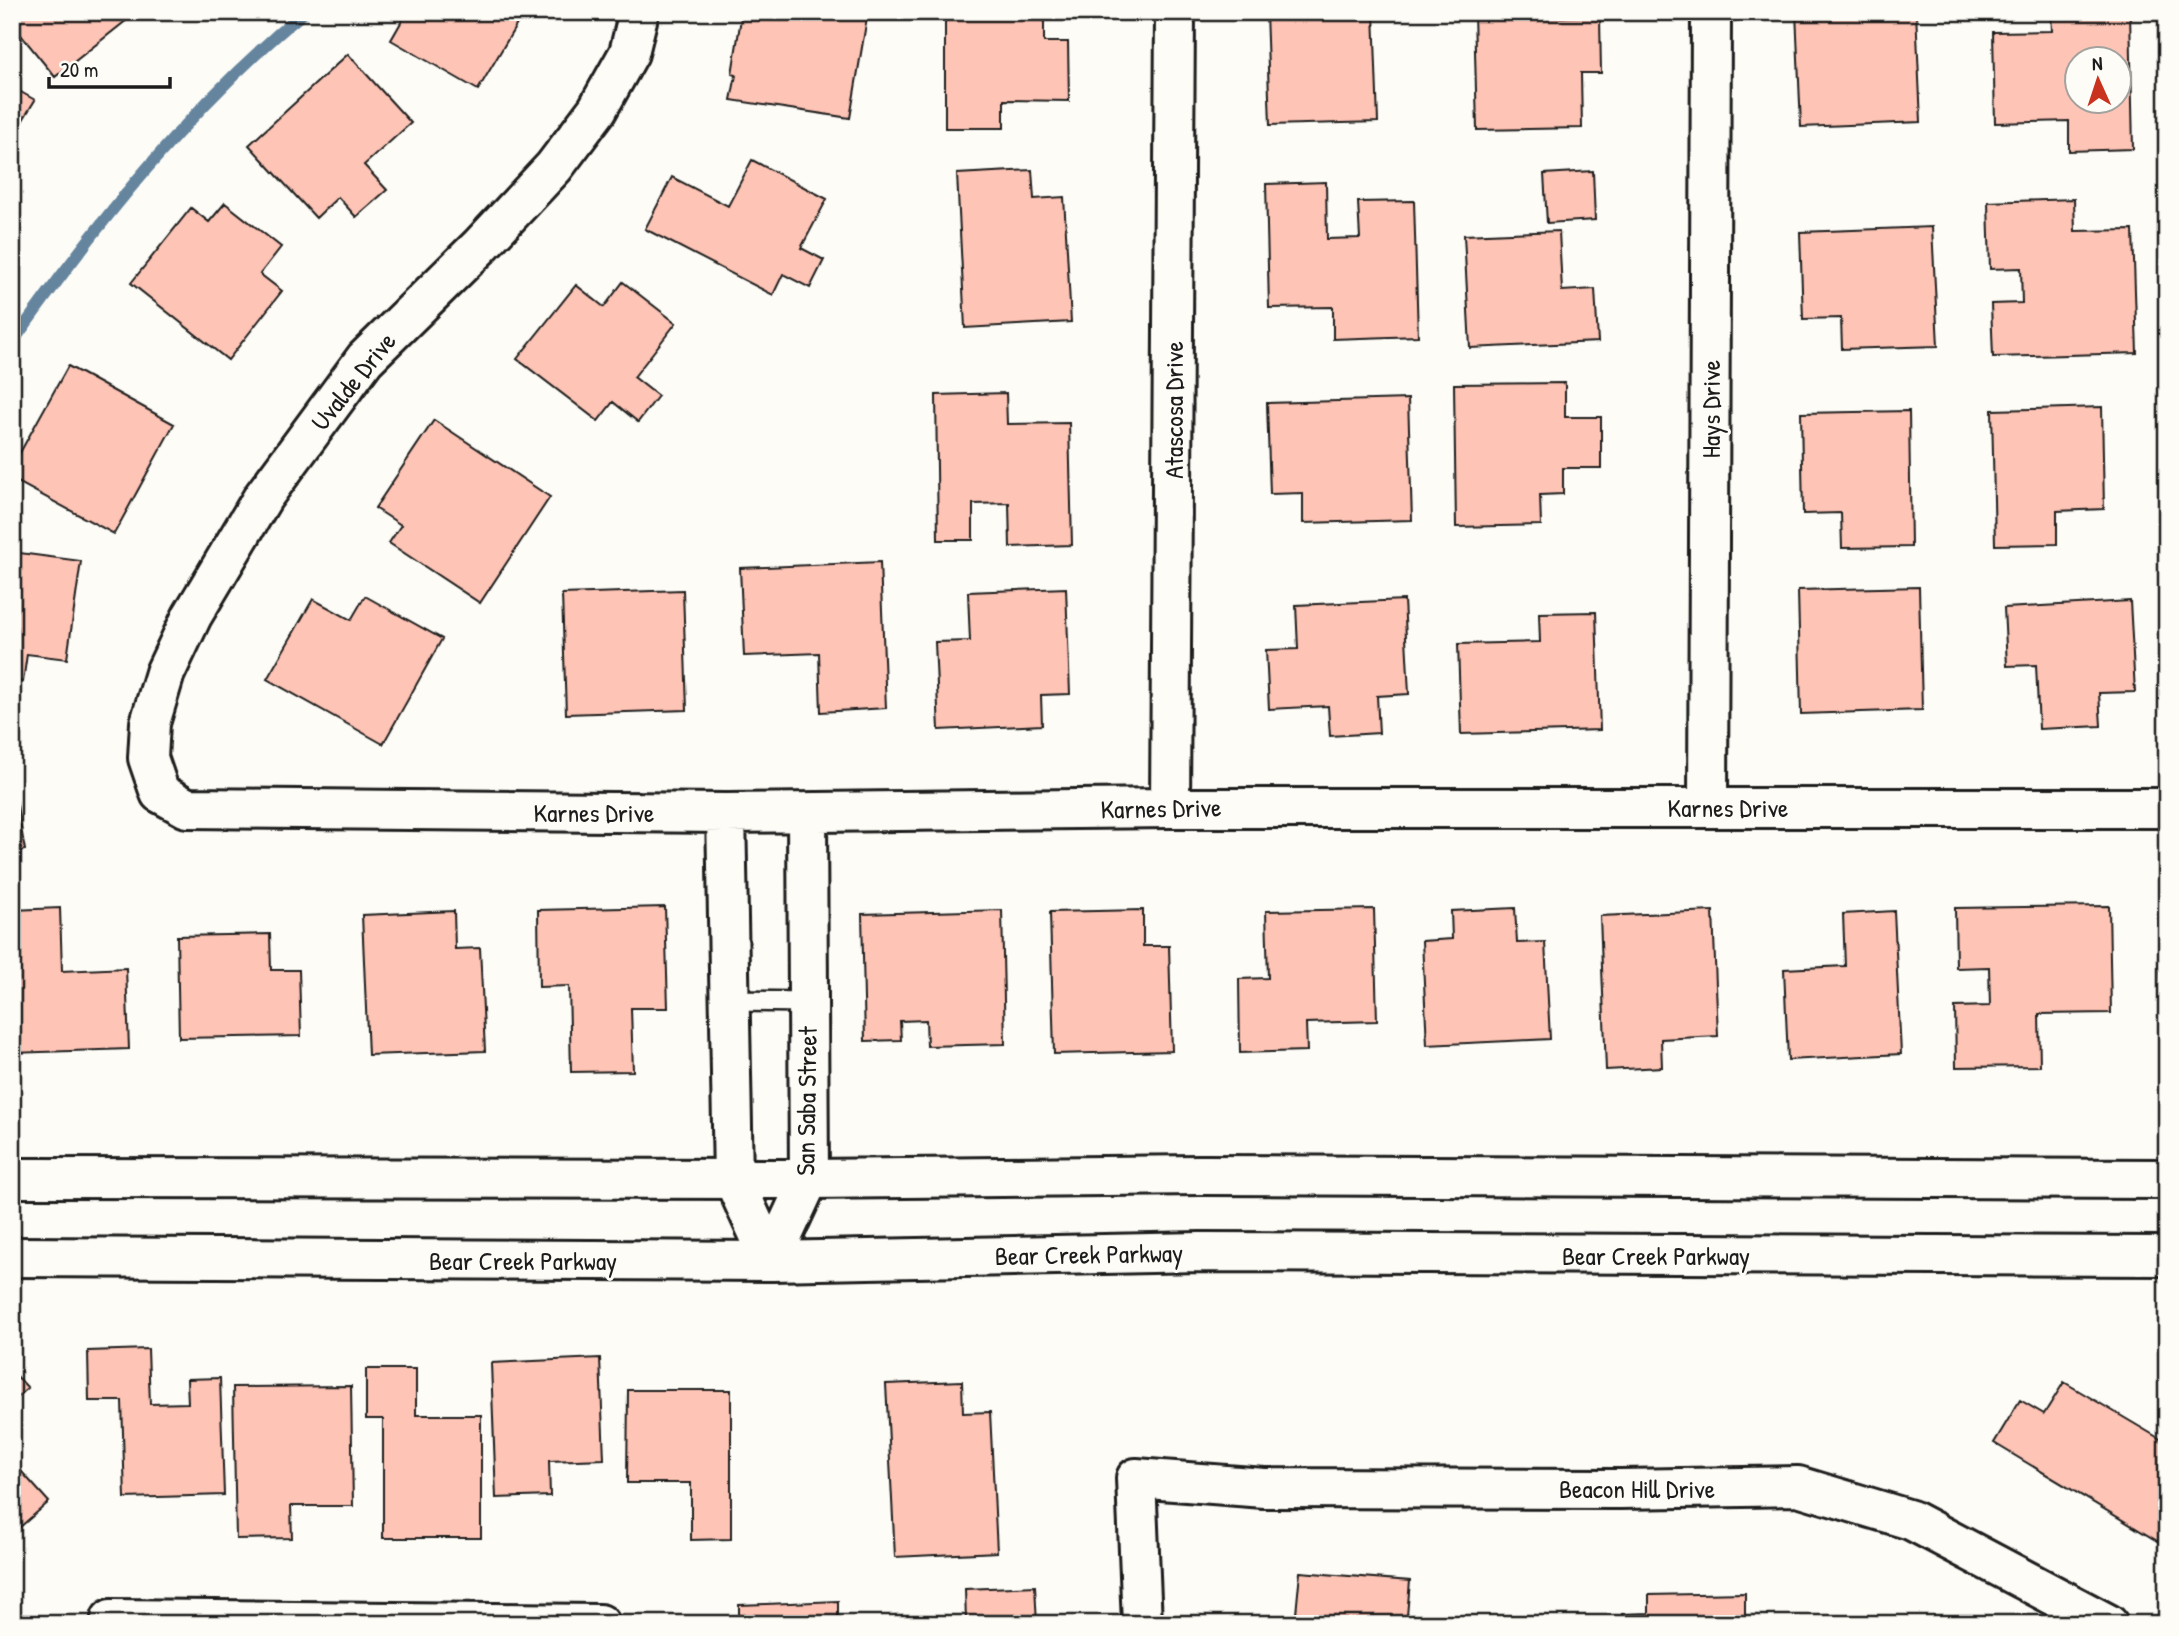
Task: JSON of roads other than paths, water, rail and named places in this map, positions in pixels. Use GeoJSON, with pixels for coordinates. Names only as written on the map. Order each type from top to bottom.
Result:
{"type":"FeatureCollection","features":[{"type":"Feature","properties":{"kind":"street","name":"Uvalde Drive"},"geometry":{"type":"LineString","coordinates":[[160,793],[148,758],[150,723],[165,673],[192,616],[263,497],[365,359],[480,246],[554,167],[597,110],[629,53],[639,12]]}},
{"type":"Feature","properties":{"kind":"street","name":"Atascosa Drive"},"geometry":{"type":"LineString","coordinates":[[1170,808],[1175,12]]}},
{"type":"Feature","properties":{"kind":"street","name":"Hays Drive"},"geometry":{"type":"LineString","coordinates":[[1708,806],[1712,12]]}},
{"type":"Feature","properties":{"kind":"street","name":"Karnes Drive"},"geometry":{"type":"LineString","coordinates":[[160,793],[187,808],[726,813],[1708,806],[2167,808]]}},
{"type":"Feature","properties":{"kind":"street"},"geometry":{"type":"LineString","coordinates":[[726,813],[733,1178],[771,1261]]}},
{"type":"Feature","properties":{"kind":"street","name":"San Saba Street"},"geometry":{"type":"LineString","coordinates":[[771,1261],[809,1179],[807,813]]}},
{"type":"Feature","properties":{"kind":"street"},"geometry":{"type":"LineString","coordinates":[[12,1178],[809,1179],[1200,1175],[2167,1179]]}},
{"type":"Feature","properties":{"kind":"street","name":"Bear Creek Parkway"},"geometry":{"type":"LineString","coordinates":[[12,1257],[771,1261],[1200,1252],[2167,1256]]}},
{"type":"Feature","properties":{"kind":"street","name":"Beacon Hill Drive"},"geometry":{"type":"LineString","coordinates":[[1142,1624],[1136,1478],[1264,1488],[1798,1486],[1911,1520],[2108,1624]]}},
{"type":"Feature","properties":{"kind":"street"},"geometry":{"type":"LineString","coordinates":[[110,1622],[600,1624]]}},
{"type":"Feature","properties":{"kind":"lane"},"geometry":{"type":"LineString","coordinates":[[730,1001],[808,1002]]}},
{"type":"Feature","properties":{"kind":"waterway"},"geometry":{"type":"LineString","coordinates":[[12,343],[78,254],[147,168],[222,87],[304,12]]}}]}
